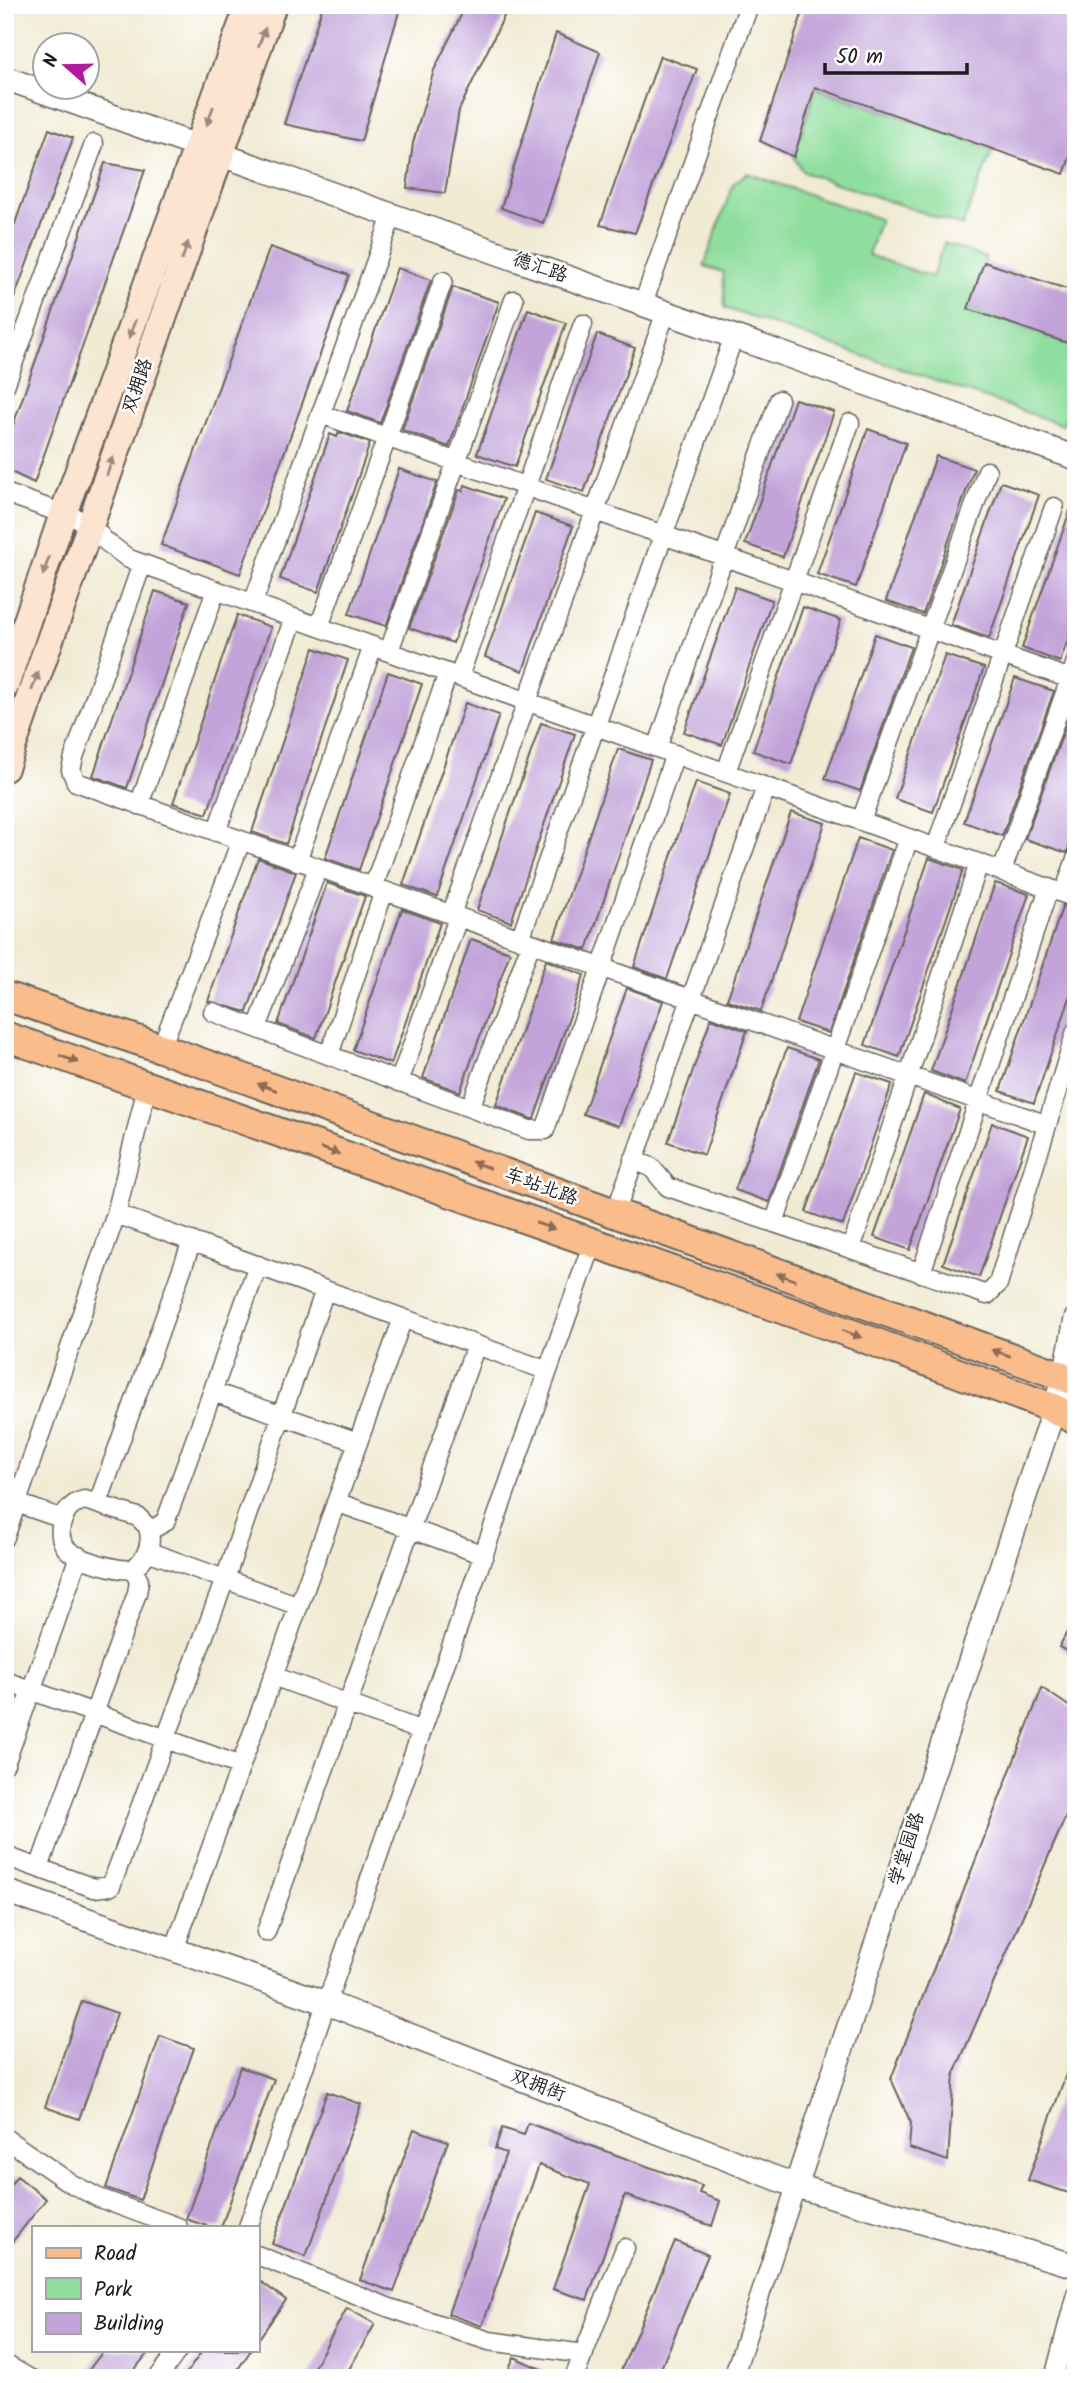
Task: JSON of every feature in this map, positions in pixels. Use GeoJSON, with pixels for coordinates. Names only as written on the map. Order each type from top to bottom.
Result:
{"type":"FeatureCollection","features":[{"type":"Feature","properties":{"kind":"main road","name":"双拥路"},"geometry":{"type":"LineString","coordinates":[[5,768],[89,523],[210,150],[249,5]]}},
{"type":"Feature","properties":{"kind":"main road","name":"双拥路"},"geometry":{"type":"LineString","coordinates":[[5,686],[63,514],[210,150],[273,5]]}},
{"type":"Feature","properties":{"kind":"main road","name":"车站北路"},"geometry":{"type":"LineString","coordinates":[[5,996],[161,1048],[1070,1378]]}},
{"type":"Feature","properties":{"kind":"main road","name":"车站北路"},"geometry":{"type":"LineString","coordinates":[[5,1036],[593,1242],[1065,1414]]}},
{"type":"Feature","properties":{"kind":"street"},"geometry":{"type":"LineString","coordinates":[[643,304],[749,5]]}},
{"type":"Feature","properties":{"kind":"street","name":"德汇路"},"geometry":{"type":"LineString","coordinates":[[5,78],[1076,458]]}},
{"type":"Feature","properties":{"kind":"street"},"geometry":{"type":"LineString","coordinates":[[5,386],[94,144]]}},
{"type":"Feature","properties":{"kind":"street"},"geometry":{"type":"LineString","coordinates":[[253,603],[392,216]]}},
{"type":"Feature","properties":{"kind":"street"},"geometry":{"type":"LineString","coordinates":[[319,627],[443,281]]}},
{"type":"Feature","properties":{"kind":"street"},"geometry":{"type":"LineString","coordinates":[[297,861],[459,462],[514,300]]}},
{"type":"Feature","properties":{"kind":"street"},"geometry":{"type":"LineString","coordinates":[[399,1082],[526,701],[666,312]]}},
{"type":"Feature","properties":{"kind":"street"},"geometry":{"type":"LineString","coordinates":[[329,1055],[379,889],[454,675],[526,486],[583,324]]}},
{"type":"Feature","properties":{"kind":"street"},"geometry":{"type":"LineString","coordinates":[[470,1108],[596,726],[734,336]]}},
{"type":"Feature","properties":{"kind":"street"},"geometry":{"type":"LineString","coordinates":[[657,748],[779,400]]}},
{"type":"Feature","properties":{"kind":"street"},"geometry":{"type":"LineString","coordinates":[[321,414],[1003,655],[1074,674],[1002,871]]}},
{"type":"Feature","properties":{"kind":"street"},"geometry":{"type":"LineString","coordinates":[[726,772],[849,423]]}},
{"type":"Feature","properties":{"kind":"street"},"geometry":{"type":"LineString","coordinates":[[861,821],[987,471]]}},
{"type":"Feature","properties":{"kind":"street"},"geometry":{"type":"LineString","coordinates":[[5,493],[89,523],[119,553],[142,564],[1063,893]]}},
{"type":"Feature","properties":{"kind":"street"},"geometry":{"type":"LineString","coordinates":[[936,847],[1054,507]]}},
{"type":"Feature","properties":{"kind":"street"},"geometry":{"type":"LineString","coordinates":[[142,564],[71,769],[76,782],[1039,1122]]}},
{"type":"Feature","properties":{"kind":"street"},"geometry":{"type":"LineString","coordinates":[[139,805],[216,590]]}},
{"type":"Feature","properties":{"kind":"street"},"geometry":{"type":"LineString","coordinates":[[216,832],[294,618]]}},
{"type":"Feature","properties":{"kind":"street"},"geometry":{"type":"LineString","coordinates":[[213,1012],[529,1130],[545,1130],[675,754]]}},
{"type":"Feature","properties":{"kind":"street"},"geometry":{"type":"LineString","coordinates":[[615,1214],[766,787]]}},
{"type":"Feature","properties":{"kind":"street"},"geometry":{"type":"LineString","coordinates":[[774,1223],[909,838]]}},
{"type":"Feature","properties":{"kind":"street"},"geometry":{"type":"LineString","coordinates":[[161,1048],[241,841]]}},
{"type":"Feature","properties":{"kind":"street"},"geometry":{"type":"LineString","coordinates":[[920,1273],[978,1100],[1076,859]]}},
{"type":"Feature","properties":{"kind":"street"},"geometry":{"type":"LineString","coordinates":[[850,1249],[979,863]]}},
{"type":"Feature","properties":{"kind":"street"},"geometry":{"type":"LineString","coordinates":[[257,1028],[318,868]]}},
{"type":"Feature","properties":{"kind":"street"},"geometry":{"type":"LineString","coordinates":[[633,1160],[651,1167],[668,1187],[980,1295],[987,1295],[998,1284],[1076,1031]]}},
{"type":"Feature","properties":{"kind":"street"},"geometry":{"type":"LineString","coordinates":[[5,1537],[11,1501],[116,1214],[147,1087]]}},
{"type":"Feature","properties":{"kind":"street"},"geometry":{"type":"LineString","coordinates":[[116,1214],[548,1371]]}},
{"type":"Feature","properties":{"kind":"street"},"geometry":{"type":"LineString","coordinates":[[98,1503],[192,1241]]}},
{"type":"Feature","properties":{"kind":"street"},"geometry":{"type":"LineString","coordinates":[[248,2226],[593,1242]]}},
{"type":"Feature","properties":{"kind":"street"},"geometry":{"type":"LineString","coordinates":[[149,1531],[165,1522],[169,1513],[258,1265]]}},
{"type":"Feature","properties":{"kind":"street"},"geometry":{"type":"LineString","coordinates":[[5,1856],[94,1888],[111,1886],[225,1579],[325,1290]]}},
{"type":"Feature","properties":{"kind":"street"},"geometry":{"type":"LineString","coordinates":[[174,1950],[403,1318]]}},
{"type":"Feature","properties":{"kind":"street","name":"学堂园路"},"geometry":{"type":"LineString","coordinates":[[733,2378],[796,2186],[1065,1414],[1076,1319]]}},
{"type":"Feature","properties":{"kind":"street"},"geometry":{"type":"LineString","coordinates":[[266,1932],[476,1345]]}},
{"type":"Feature","properties":{"kind":"street"},"geometry":{"type":"LineString","coordinates":[[212,1392],[358,1442]]}},
{"type":"Feature","properties":{"kind":"street"},"geometry":{"type":"LineString","coordinates":[[11,1501],[63,1520]]}},
{"type":"Feature","properties":{"kind":"street"},"geometry":{"type":"LineString","coordinates":[[77,1502],[98,1503],[138,1517],[149,1531],[148,1551],[133,1569],[117,1569],[79,1556],[65,1546],[61,1533],[63,1520],[77,1502]]}},
{"type":"Feature","properties":{"kind":"street"},"geometry":{"type":"LineString","coordinates":[[336,1502],[484,1555]]}},
{"type":"Feature","properties":{"kind":"street"},"geometry":{"type":"LineString","coordinates":[[148,1551],[299,1606]]}},
{"type":"Feature","properties":{"kind":"street"},"geometry":{"type":"LineString","coordinates":[[5,1764],[79,1556]]}},
{"type":"Feature","properties":{"kind":"street"},"geometry":{"type":"LineString","coordinates":[[39,1868],[137,1593],[139,1581],[133,1569]]}},
{"type":"Feature","properties":{"kind":"street"},"geometry":{"type":"LineString","coordinates":[[273,1676],[422,1731]]}},
{"type":"Feature","properties":{"kind":"street"},"geometry":{"type":"LineString","coordinates":[[5,1681],[241,1766]]}},
{"type":"Feature","properties":{"kind":"street","name":"双拥街"},"geometry":{"type":"LineString","coordinates":[[5,1891],[327,2003],[796,2186],[1076,2266]]}},
{"type":"Feature","properties":{"kind":"street"},"geometry":{"type":"LineString","coordinates":[[5,2138],[70,2183],[99,2198],[175,2226]]}},
{"type":"Feature","properties":{"kind":"street"},"geometry":{"type":"LineString","coordinates":[[574,2378],[625,2248]]}},
{"type":"Feature","properties":{"kind":"street"},"geometry":{"type":"LineString","coordinates":[[259,2256],[390,2308],[489,2341],[584,2354]]}},
{"type":"Feature","properties":{"kind":"street"},"geometry":{"type":"LineString","coordinates":[[1054,2378],[1076,2294]]}},
{"type":"Feature","properties":{"kind":"street"},"geometry":{"type":"LineString","coordinates":[[158,2378],[177,2352]]}},
{"type":"Feature","properties":{"kind":"street"},"geometry":{"type":"LineString","coordinates":[[5,2364],[29,2378]]}},
{"type":"Feature","properties":{"kind":"green space"},"geometry":{"type":"Polygon","coordinates":[[[816,88],[993,149],[962,226],[803,172],[794,157],[816,88]]]}},
{"type":"Feature","properties":{"kind":"green space"},"geometry":{"type":"Polygon","coordinates":[[[747,173],[880,219],[868,255],[932,277],[944,243],[986,258],[969,309],[1074,345],[1076,340],[1076,389],[1063,425],[725,308],[723,272],[704,266],[733,184],[747,173]]]}},
{"type":"Feature","properties":{"kind":"building"},"geometry":{"type":"Polygon","coordinates":[[[323,5],[401,5],[361,141],[284,124],[323,5]]]}},
{"type":"Feature","properties":{"kind":"building"},"geometry":{"type":"Polygon","coordinates":[[[466,5],[492,5],[505,14],[459,110],[445,193],[407,188],[413,143],[434,70],[466,5]]]}},
{"type":"Feature","properties":{"kind":"building"},"geometry":{"type":"Polygon","coordinates":[[[805,5],[1076,5],[1076,140],[1064,174],[815,87],[794,157],[760,141],[805,5]]]}},
{"type":"Feature","properties":{"kind":"building"},"geometry":{"type":"Polygon","coordinates":[[[556,33],[600,52],[543,223],[501,208],[556,33]]]}},
{"type":"Feature","properties":{"kind":"building"},"geometry":{"type":"Polygon","coordinates":[[[660,56],[697,69],[635,233],[600,225],[660,56]]]}},
{"type":"Feature","properties":{"kind":"building"},"geometry":{"type":"Polygon","coordinates":[[[49,129],[73,138],[5,323],[5,251],[49,129]]]}},
{"type":"Feature","properties":{"kind":"building"},"geometry":{"type":"Polygon","coordinates":[[[105,163],[145,170],[34,483],[5,469],[5,448],[105,163]]]}},
{"type":"Feature","properties":{"kind":"building"},"geometry":{"type":"Polygon","coordinates":[[[270,247],[349,275],[240,574],[161,545],[270,247]]]}},
{"type":"Feature","properties":{"kind":"building"},"geometry":{"type":"Polygon","coordinates":[[[984,262],[1076,292],[1076,346],[968,309],[984,262]]]}},
{"type":"Feature","properties":{"kind":"building"},"geometry":{"type":"Polygon","coordinates":[[[397,268],[431,280],[380,423],[347,411],[397,268]]]}},
{"type":"Feature","properties":{"kind":"building"},"geometry":{"type":"Polygon","coordinates":[[[453,287],[499,302],[449,447],[402,430],[453,287]]]}},
{"type":"Feature","properties":{"kind":"building"},"geometry":{"type":"Polygon","coordinates":[[[528,309],[566,323],[515,467],[477,454],[528,309]]]}},
{"type":"Feature","properties":{"kind":"building"},"geometry":{"type":"Polygon","coordinates":[[[597,334],[635,348],[584,492],[546,479],[597,334]]]}},
{"type":"Feature","properties":{"kind":"building"},"geometry":{"type":"Polygon","coordinates":[[[795,399],[834,412],[783,557],[745,544],[795,399]]]}},
{"type":"Feature","properties":{"kind":"building"},"geometry":{"type":"Polygon","coordinates":[[[868,429],[906,443],[856,587],[817,574],[868,429]]]}},
{"type":"Feature","properties":{"kind":"building"},"geometry":{"type":"Polygon","coordinates":[[[339,432],[370,443],[318,592],[280,579],[330,434],[337,437],[339,432]]]}},
{"type":"Feature","properties":{"kind":"building"},"geometry":{"type":"Polygon","coordinates":[[[936,456],[974,469],[923,614],[886,601],[936,456]]]}},
{"type":"Feature","properties":{"kind":"building"},"geometry":{"type":"Polygon","coordinates":[[[399,469],[437,482],[386,626],[349,614],[399,469]]]}},
{"type":"Feature","properties":{"kind":"building"},"geometry":{"type":"Polygon","coordinates":[[[1001,482],[1039,495],[989,638],[951,625],[1001,482]]]}},
{"type":"Feature","properties":{"kind":"building"},"geometry":{"type":"Polygon","coordinates":[[[465,485],[504,499],[453,643],[409,628],[459,490],[463,491],[465,485]]]}},
{"type":"Feature","properties":{"kind":"building"},"geometry":{"type":"Polygon","coordinates":[[[1073,502],[1076,617],[1060,662],[1022,648],[1073,502]]]}},
{"type":"Feature","properties":{"kind":"building"},"geometry":{"type":"Polygon","coordinates":[[[535,513],[573,526],[523,671],[485,657],[535,513]]]}},
{"type":"Feature","properties":{"kind":"building"},"geometry":{"type":"Polygon","coordinates":[[[735,587],[772,600],[722,745],[684,732],[735,587]]]}},
{"type":"Feature","properties":{"kind":"building"},"geometry":{"type":"Polygon","coordinates":[[[155,591],[189,602],[127,788],[93,776],[155,591]]]}},
{"type":"Feature","properties":{"kind":"building"},"geometry":{"type":"Polygon","coordinates":[[[803,607],[841,620],[791,764],[753,751],[803,607]]]}},
{"type":"Feature","properties":{"kind":"building"},"geometry":{"type":"Polygon","coordinates":[[[237,615],[271,627],[207,814],[173,803],[237,615]]]}},
{"type":"Feature","properties":{"kind":"building"},"geometry":{"type":"Polygon","coordinates":[[[875,634],[911,647],[860,791],[825,779],[875,634]]]}},
{"type":"Feature","properties":{"kind":"building"},"geometry":{"type":"Polygon","coordinates":[[[314,648],[348,660],[286,844],[252,832],[314,648]]]}},
{"type":"Feature","properties":{"kind":"building"},"geometry":{"type":"Polygon","coordinates":[[[945,655],[984,668],[933,812],[895,799],[945,655]]]}},
{"type":"Feature","properties":{"kind":"building"},"geometry":{"type":"Polygon","coordinates":[[[388,672],[422,684],[359,870],[325,858],[388,672]]]}},
{"type":"Feature","properties":{"kind":"building"},"geometry":{"type":"Polygon","coordinates":[[[1015,678],[1054,691],[1002,836],[964,822],[1015,678]]]}},
{"type":"Feature","properties":{"kind":"building"},"geometry":{"type":"Polygon","coordinates":[[[1075,699],[1076,827],[1067,853],[1025,839],[1075,699]]]}},
{"type":"Feature","properties":{"kind":"building"},"geometry":{"type":"Polygon","coordinates":[[[465,703],[499,715],[437,897],[403,885],[465,703]]]}},
{"type":"Feature","properties":{"kind":"building"},"geometry":{"type":"Polygon","coordinates":[[[541,723],[575,734],[511,922],[477,910],[541,723]]]}},
{"type":"Feature","properties":{"kind":"building"},"geometry":{"type":"Polygon","coordinates":[[[618,749],[651,760],[587,950],[554,939],[618,749]]]}},
{"type":"Feature","properties":{"kind":"building"},"geometry":{"type":"Polygon","coordinates":[[[696,782],[730,794],[667,979],[634,967],[696,782]]]}},
{"type":"Feature","properties":{"kind":"building"},"geometry":{"type":"Polygon","coordinates":[[[791,812],[825,823],[761,1011],[727,1000],[791,812]]]}},
{"type":"Feature","properties":{"kind":"building"},"geometry":{"type":"Polygon","coordinates":[[[858,838],[892,850],[829,1033],[796,1022],[858,838]]]}},
{"type":"Feature","properties":{"kind":"building"},"geometry":{"type":"Polygon","coordinates":[[[258,858],[296,872],[247,1012],[208,1001],[258,858]]]}},
{"type":"Feature","properties":{"kind":"building"},"geometry":{"type":"Polygon","coordinates":[[[929,858],[963,870],[899,1057],[865,1045],[929,858]]]}},
{"type":"Feature","properties":{"kind":"building"},"geometry":{"type":"Polygon","coordinates":[[[327,883],[365,896],[316,1038],[278,1024],[327,883]]]}},
{"type":"Feature","properties":{"kind":"building"},"geometry":{"type":"Polygon","coordinates":[[[995,883],[1029,894],[965,1084],[931,1071],[995,883]]]}},
{"type":"Feature","properties":{"kind":"building"},"geometry":{"type":"Polygon","coordinates":[[[1063,905],[1076,909],[1076,980],[1034,1103],[1000,1091],[1063,905]]]}},
{"type":"Feature","properties":{"kind":"building"},"geometry":{"type":"Polygon","coordinates":[[[402,909],[440,923],[391,1064],[353,1050],[402,909]]]}},
{"type":"Feature","properties":{"kind":"building"},"geometry":{"type":"Polygon","coordinates":[[[471,939],[510,952],[460,1092],[423,1078],[471,939]]]}},
{"type":"Feature","properties":{"kind":"building"},"geometry":{"type":"Polygon","coordinates":[[[546,960],[584,975],[534,1119],[531,1119],[496,1105],[546,960]]]}},
{"type":"Feature","properties":{"kind":"building"},"geometry":{"type":"Polygon","coordinates":[[[627,988],[663,1001],[619,1126],[583,1114],[627,988]]]}},
{"type":"Feature","properties":{"kind":"building"},"geometry":{"type":"Polygon","coordinates":[[[711,1018],[747,1031],[704,1155],[668,1142],[711,1018]]]}},
{"type":"Feature","properties":{"kind":"building"},"geometry":{"type":"Polygon","coordinates":[[[787,1048],[819,1059],[769,1202],[735,1190],[787,1048]]]}},
{"type":"Feature","properties":{"kind":"building"},"geometry":{"type":"Polygon","coordinates":[[[856,1072],[892,1084],[843,1225],[806,1212],[856,1072]]]}},
{"type":"Feature","properties":{"kind":"building"},"geometry":{"type":"Polygon","coordinates":[[[924,1094],[960,1109],[910,1250],[874,1237],[924,1094]]]}},
{"type":"Feature","properties":{"kind":"building"},"geometry":{"type":"Polygon","coordinates":[[[992,1123],[1028,1136],[979,1277],[943,1264],[992,1123]]]}},
{"type":"Feature","properties":{"kind":"building"},"geometry":{"type":"Polygon","coordinates":[[[1076,1615],[1076,1656],[1059,1647],[1076,1615]]]}},
{"type":"Feature","properties":{"kind":"building"},"geometry":{"type":"Polygon","coordinates":[[[1042,1688],[1076,1711],[1076,1793],[954,2074],[948,2161],[909,2148],[911,2123],[891,2079],[1042,1688]]]}},
{"type":"Feature","properties":{"kind":"building"},"geometry":{"type":"Polygon","coordinates":[[[82,2001],[117,2013],[79,2119],[45,2107],[82,2001]]]}},
{"type":"Feature","properties":{"kind":"building"},"geometry":{"type":"Polygon","coordinates":[[[160,2036],[194,2048],[140,2200],[106,2188],[160,2036]]]}},
{"type":"Feature","properties":{"kind":"building"},"geometry":{"type":"Polygon","coordinates":[[[1074,2052],[1076,2183],[1072,2194],[1028,2180],[1074,2052]]]}},
{"type":"Feature","properties":{"kind":"building"},"geometry":{"type":"Polygon","coordinates":[[[240,2067],[274,2079],[221,2226],[207,2226],[186,2219],[240,2067]]]}},
{"type":"Feature","properties":{"kind":"building"},"geometry":{"type":"Polygon","coordinates":[[[327,2092],[361,2104],[306,2256],[272,2244],[327,2092]]]}},
{"type":"Feature","properties":{"kind":"building"},"geometry":{"type":"Polygon","coordinates":[[[528,2123],[702,2186],[699,2193],[720,2201],[712,2226],[625,2195],[587,2300],[553,2289],[590,2184],[539,2165],[482,2326],[448,2314],[506,2153],[495,2149],[502,2128],[524,2135],[528,2123]]]}},
{"type":"Feature","properties":{"kind":"building"},"geometry":{"type":"Polygon","coordinates":[[[414,2129],[448,2141],[394,2292],[360,2280],[414,2129]]]}},
{"type":"Feature","properties":{"kind":"building"},"geometry":{"type":"Polygon","coordinates":[[[17,2176],[46,2199],[5,2251],[5,2192],[17,2176]]]}},
{"type":"Feature","properties":{"kind":"building"},"geometry":{"type":"Polygon","coordinates":[[[675,2241],[708,2255],[657,2378],[618,2378],[675,2241]]]}},
{"type":"Feature","properties":{"kind":"building"},"geometry":{"type":"Polygon","coordinates":[[[259,2280],[286,2300],[259,2338],[259,2280]]]}},
{"type":"Feature","properties":{"kind":"building"},"geometry":{"type":"Polygon","coordinates":[[[347,2308],[375,2324],[344,2378],[308,2378],[347,2308]]]}},
{"type":"Feature","properties":{"kind":"building"},"geometry":{"type":"Polygon","coordinates":[[[102,2352],[148,2352],[128,2378],[97,2378],[88,2371],[102,2352]]]}},
{"type":"Feature","properties":{"kind":"building"},"geometry":{"type":"Polygon","coordinates":[[[202,2352],[250,2352],[232,2378],[183,2378],[202,2352]]]}},
{"type":"Feature","properties":{"kind":"building"},"geometry":{"type":"Polygon","coordinates":[[[514,2357],[561,2378],[505,2378],[514,2357]]]}}]}
